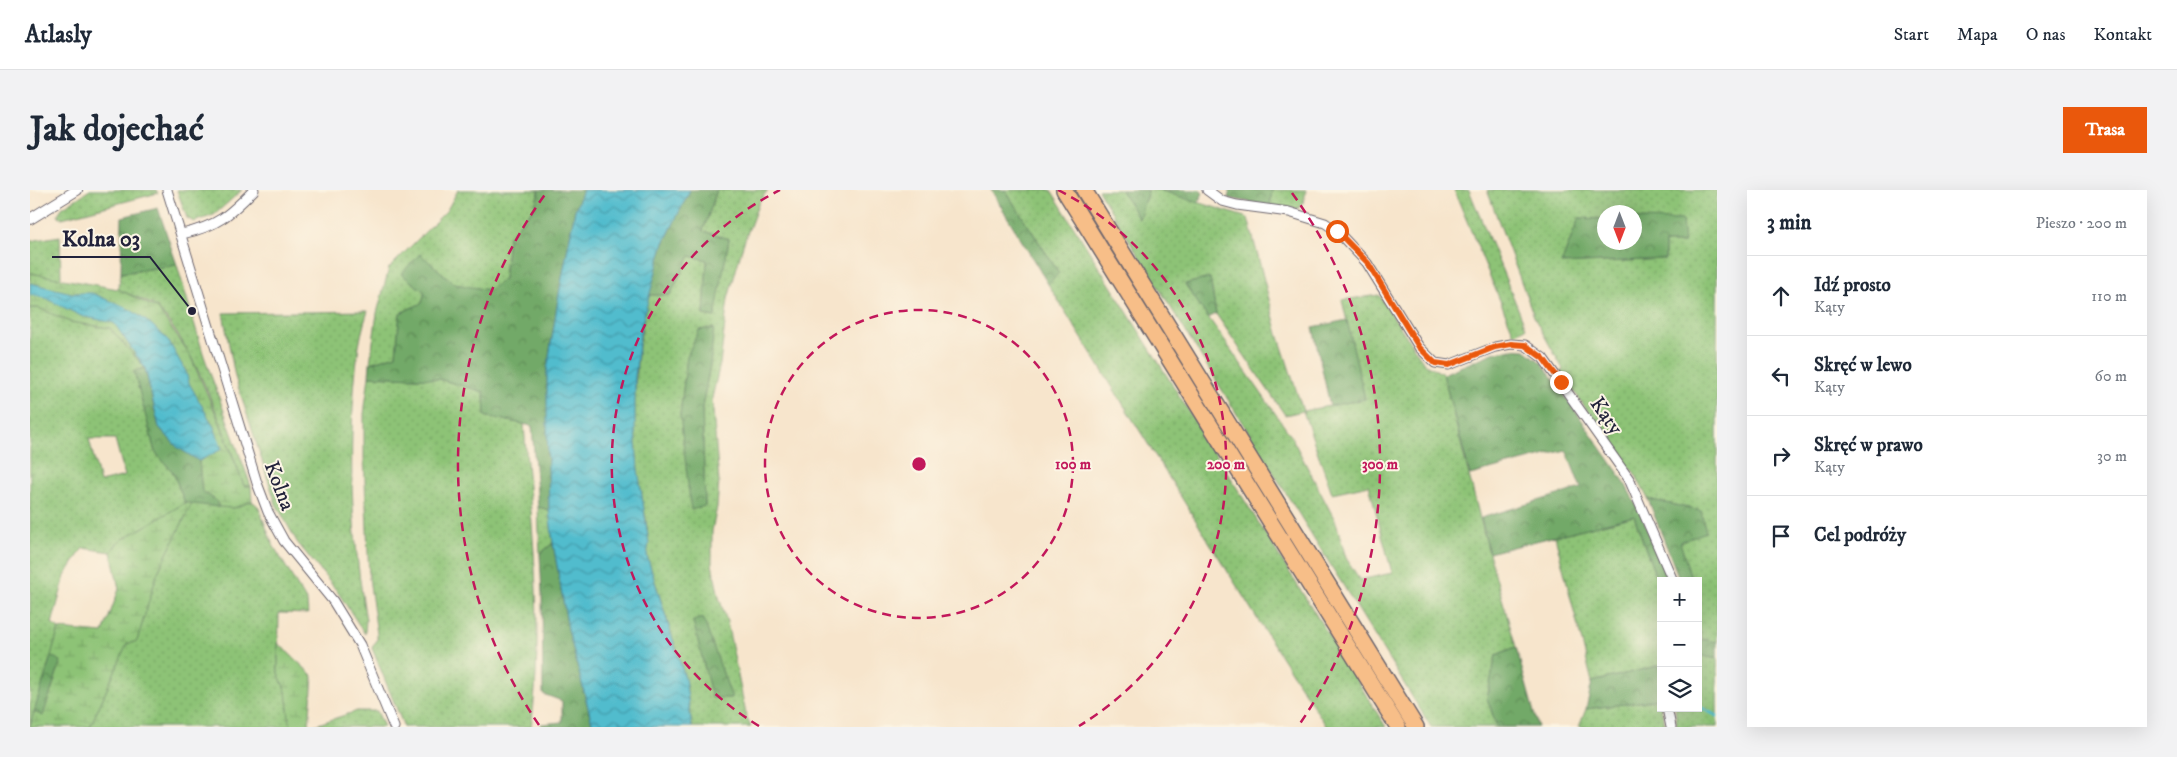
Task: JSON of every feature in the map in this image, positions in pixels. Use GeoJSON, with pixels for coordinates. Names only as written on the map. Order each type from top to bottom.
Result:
{"type":"FeatureCollection","features":[{"type":"Feature","properties":{"kind":"highway"},"geometry":{"type":"LineString","coordinates":[[1064,190],[1398,727]]}},
{"type":"Feature","properties":{"kind":"highway"},"geometry":{"type":"LineString","coordinates":[[1084,190],[1416,727]]}},
{"type":"Feature","properties":{"kind":"street"},"geometry":{"type":"LineString","coordinates":[[30,219],[77,190]]}},
{"type":"Feature","properties":{"kind":"street","name":"Kolna"},"geometry":{"type":"LineString","coordinates":[[167,190],[257,483],[268,512],[284,541],[344,617],[369,663],[394,727]]}},
{"type":"Feature","properties":{"kind":"street"},"geometry":{"type":"LineString","coordinates":[[182,234],[203,229],[224,219],[254,190]]}},
{"type":"Feature","properties":{"kind":"street","name":"Kąty"},"geometry":{"type":"LineString","coordinates":[[1207,190],[1230,203],[1290,212],[1326,223],[1337,231],[1368,263],[1419,347],[1435,363],[1449,365],[1495,347],[1511,344],[1525,345],[1543,358],[1629,479],[1670,577]]}},
{"type":"Feature","properties":{"kind":"street"},"geometry":{"type":"LineString","coordinates":[[1669,712],[1671,727]]}},
{"type":"Feature","properties":{"kind":"green space"},"geometry":{"type":"Polygon","coordinates":[[[90,190],[156,190],[158,193],[62,218],[59,217],[58,214],[62,208],[90,190]]]}},
{"type":"Feature","properties":{"kind":"green space"},"geometry":{"type":"Polygon","coordinates":[[[177,190],[242,190],[214,215],[194,222],[187,218],[177,190]]]}},
{"type":"Feature","properties":{"kind":"green space"},"geometry":{"type":"Polygon","coordinates":[[[458,190],[539,190],[535,207],[508,237],[504,279],[489,291],[455,284],[419,254],[425,292],[422,303],[400,313],[396,355],[370,363],[377,313],[389,268],[447,210],[458,190]]]}},
{"type":"Feature","properties":{"kind":"green space"},"geometry":{"type":"Polygon","coordinates":[[[539,190],[583,190],[575,210],[547,370],[549,510],[538,507],[532,426],[485,416],[484,392],[439,379],[369,376],[370,363],[396,355],[400,313],[422,303],[425,292],[401,274],[420,254],[455,284],[489,290],[504,279],[508,237],[535,207],[539,190]]]}},
{"type":"Feature","properties":{"kind":"green space"},"geometry":{"type":"Polygon","coordinates":[[[690,190],[717,190],[703,231],[729,239],[715,317],[704,315],[707,260],[690,256],[670,295],[649,295],[663,245],[690,190]]]}},
{"type":"Feature","properties":{"kind":"green space"},"geometry":{"type":"Polygon","coordinates":[[[717,190],[768,190],[759,202],[743,245],[728,299],[720,364],[712,398],[719,482],[717,507],[712,531],[712,564],[727,622],[747,719],[751,727],[692,727],[685,678],[647,556],[648,534],[638,480],[634,403],[637,359],[649,295],[670,295],[690,256],[707,260],[704,315],[714,317],[729,239],[703,231],[717,190]],[[713,328],[699,330],[687,357],[680,415],[705,506],[702,407],[710,365],[713,328]],[[694,621],[712,697],[731,698],[694,621]]]}},
{"type":"Feature","properties":{"kind":"green space"},"geometry":{"type":"Polygon","coordinates":[[[991,190],[1005,190],[1059,273],[1048,284],[991,190]]]}},
{"type":"Feature","properties":{"kind":"green space"},"geometry":{"type":"Polygon","coordinates":[[[1005,190],[1051,190],[1386,727],[1327,727],[1048,284],[1059,273],[1005,190]]]}},
{"type":"Feature","properties":{"kind":"green space"},"geometry":{"type":"Polygon","coordinates":[[[1098,190],[1121,190],[1139,218],[1148,190],[1160,190],[1248,218],[1278,334],[1303,411],[1365,399],[1342,300],[1379,295],[1424,363],[1443,374],[1489,553],[1516,647],[1496,655],[1487,698],[1497,727],[1431,727],[1098,190]],[[1210,278],[1185,284],[1291,436],[1336,522],[1346,558],[1360,580],[1392,573],[1369,485],[1332,493],[1303,411],[1285,415],[1216,314],[1210,278]]]}},
{"type":"Feature","properties":{"kind":"green space"},"geometry":{"type":"Polygon","coordinates":[[[1121,190],[1148,190],[1139,219],[1121,190]]]}},
{"type":"Feature","properties":{"kind":"green space"},"geometry":{"type":"Polygon","coordinates":[[[1160,190],[1200,190],[1203,193],[1198,203],[1160,190]]]}},
{"type":"Feature","properties":{"kind":"green space"},"geometry":{"type":"Polygon","coordinates":[[[1230,190],[1272,190],[1270,206],[1228,198],[1230,190]]]}},
{"type":"Feature","properties":{"kind":"green space"},"geometry":{"type":"Polygon","coordinates":[[[1272,190],[1306,190],[1303,203],[1298,209],[1270,206],[1272,190]]]}},
{"type":"Feature","properties":{"kind":"green space"},"geometry":{"type":"Polygon","coordinates":[[[1454,190],[1469,190],[1526,328],[1514,334],[1454,190]]]}},
{"type":"Feature","properties":{"kind":"green space"},"geometry":{"type":"Polygon","coordinates":[[[1487,190],[1717,190],[1717,642],[1702,639],[1702,577],[1691,577],[1679,542],[1701,511],[1648,499],[1634,472],[1622,462],[1561,372],[1563,369],[1535,319],[1487,190]]]}},
{"type":"Feature","properties":{"kind":"green space"},"geometry":{"type":"Polygon","coordinates":[[[158,208],[177,265],[121,273],[122,217],[158,208]]]}},
{"type":"Feature","properties":{"kind":"green space"},"geometry":{"type":"Polygon","coordinates":[[[1579,218],[1597,219],[1597,250],[1642,250],[1642,219],[1682,220],[1684,243],[1665,243],[1665,259],[1561,264],[1579,218]]]}},
{"type":"Feature","properties":{"kind":"green space"},"geometry":{"type":"Polygon","coordinates":[[[60,236],[61,279],[30,273],[30,241],[60,236]]]}},
{"type":"Feature","properties":{"kind":"green space"},"geometry":{"type":"Polygon","coordinates":[[[177,265],[204,356],[251,486],[244,486],[209,394],[186,348],[173,328],[156,307],[118,289],[121,273],[177,265]]]}},
{"type":"Feature","properties":{"kind":"green space"},"geometry":{"type":"Polygon","coordinates":[[[30,273],[118,289],[158,309],[189,353],[220,423],[244,486],[251,486],[252,501],[234,508],[219,507],[217,501],[202,491],[199,461],[221,449],[177,447],[159,427],[145,368],[110,328],[70,322],[39,308],[30,308],[30,273]]]}},
{"type":"Feature","properties":{"kind":"green space"},"geometry":{"type":"Polygon","coordinates":[[[1210,278],[1216,314],[1208,318],[1185,284],[1210,278]]]}},
{"type":"Feature","properties":{"kind":"green space"},"geometry":{"type":"Polygon","coordinates":[[[30,308],[39,308],[70,322],[110,328],[145,368],[135,371],[155,452],[173,472],[185,503],[118,542],[111,552],[83,548],[65,576],[52,624],[59,629],[30,727],[30,308]],[[89,439],[100,482],[125,476],[115,439],[89,439]]]}},
{"type":"Feature","properties":{"kind":"green space"},"geometry":{"type":"Polygon","coordinates":[[[368,311],[359,347],[352,435],[352,488],[358,566],[366,620],[365,634],[337,591],[297,542],[276,504],[235,377],[223,313],[368,311]]]}},
{"type":"Feature","properties":{"kind":"green space"},"geometry":{"type":"Polygon","coordinates":[[[1347,320],[1365,399],[1330,406],[1313,327],[1347,320]]]}},
{"type":"Feature","properties":{"kind":"green space"},"geometry":{"type":"Polygon","coordinates":[[[714,328],[710,365],[702,407],[705,506],[691,510],[680,415],[687,356],[699,330],[714,328]]]}},
{"type":"Feature","properties":{"kind":"green space"},"geometry":{"type":"Polygon","coordinates":[[[1511,349],[1525,350],[1542,363],[1622,478],[1642,516],[1666,577],[1657,577],[1657,581],[1634,516],[1489,553],[1481,518],[1581,488],[1566,450],[1470,475],[1443,374],[1493,353],[1511,349]]]}},
{"type":"Feature","properties":{"kind":"green space"},"geometry":{"type":"Polygon","coordinates":[[[145,368],[159,427],[177,447],[199,461],[202,491],[217,501],[219,507],[185,503],[173,472],[155,452],[134,371],[145,368]]]}},
{"type":"Feature","properties":{"kind":"green space"},"geometry":{"type":"Polygon","coordinates":[[[369,376],[439,379],[484,392],[485,416],[524,424],[537,615],[537,653],[531,727],[404,727],[372,648],[377,640],[377,634],[369,578],[364,457],[364,414],[369,376]]]}},
{"type":"Feature","properties":{"kind":"green space"},"geometry":{"type":"Polygon","coordinates":[[[1648,499],[1701,511],[1706,532],[1680,542],[1691,577],[1678,577],[1648,499]]]}},
{"type":"Feature","properties":{"kind":"green space"},"geometry":{"type":"Polygon","coordinates":[[[252,501],[258,506],[273,545],[307,602],[308,614],[279,613],[278,673],[286,691],[290,727],[90,727],[127,643],[137,640],[157,574],[192,503],[234,508],[252,501]]]}},
{"type":"Feature","properties":{"kind":"green space"},"geometry":{"type":"Polygon","coordinates":[[[185,503],[192,503],[157,574],[137,641],[127,644],[90,727],[30,727],[34,712],[43,716],[61,661],[51,656],[59,629],[103,633],[119,589],[111,552],[118,542],[185,503]]]}},
{"type":"Feature","properties":{"kind":"green space"},"geometry":{"type":"Polygon","coordinates":[[[538,507],[549,510],[553,543],[540,554],[538,507]]]}},
{"type":"Feature","properties":{"kind":"green space"},"geometry":{"type":"Polygon","coordinates":[[[1634,516],[1657,581],[1657,666],[1592,682],[1555,536],[1634,516]]]}},
{"type":"Feature","properties":{"kind":"green space"},"geometry":{"type":"Polygon","coordinates":[[[553,543],[568,629],[593,727],[542,727],[541,724],[562,722],[562,701],[543,694],[540,554],[553,543]]]}},
{"type":"Feature","properties":{"kind":"green space"},"geometry":{"type":"Polygon","coordinates":[[[703,618],[732,698],[712,698],[693,621],[703,618]]]}},
{"type":"Feature","properties":{"kind":"green space"},"geometry":{"type":"Polygon","coordinates":[[[1702,639],[1717,642],[1717,659],[1702,656],[1702,639]]]}},
{"type":"Feature","properties":{"kind":"green space"},"geometry":{"type":"Polygon","coordinates":[[[278,643],[313,676],[309,727],[290,727],[286,691],[278,673],[278,643]]]}},
{"type":"Feature","properties":{"kind":"green space"},"geometry":{"type":"Polygon","coordinates":[[[1516,647],[1538,727],[1497,727],[1487,698],[1496,655],[1516,647]]]}},
{"type":"Feature","properties":{"kind":"green space"},"geometry":{"type":"Polygon","coordinates":[[[51,656],[61,660],[43,717],[34,712],[51,656]]]}},
{"type":"Feature","properties":{"kind":"green space"},"geometry":{"type":"Polygon","coordinates":[[[1702,656],[1717,659],[1717,727],[1677,727],[1675,712],[1702,712],[1702,656]]]}},
{"type":"Feature","properties":{"kind":"green space"},"geometry":{"type":"Polygon","coordinates":[[[1657,666],[1657,700],[1586,709],[1592,682],[1657,666]]]}},
{"type":"Feature","properties":{"kind":"green space"},"geometry":{"type":"Polygon","coordinates":[[[1657,700],[1657,712],[1662,712],[1666,727],[1579,727],[1586,709],[1657,700]]]}},
{"type":"Feature","properties":{"kind":"green space"},"geometry":{"type":"Polygon","coordinates":[[[357,711],[377,711],[384,727],[309,727],[357,711]]]}},
{"type":"Feature","properties":{"kind":"water"},"geometry":{"type":"Polygon","coordinates":[[[583,190],[690,190],[663,245],[641,327],[635,377],[635,430],[638,469],[649,543],[647,556],[685,678],[692,727],[593,727],[568,629],[549,510],[547,370],[575,210],[583,190]]]}},
{"type":"Feature","properties":{"kind":"water"},"geometry":{"type":"Polygon","coordinates":[[[30,283],[72,293],[92,293],[131,310],[152,325],[168,340],[186,372],[189,383],[215,429],[222,449],[199,461],[177,447],[159,427],[145,368],[114,323],[81,316],[45,298],[30,295],[30,283]]]}},
{"type":"Feature","properties":{"kind":"waterway"},"geometry":{"type":"LineString","coordinates":[[1702,708],[1717,716]]}},
{"type":"Feature","properties":{"kind":"place","name":"Kolna 03"},"geometry":{"type":"Point","coordinates":[192,311]}},
{"type":"Feature","properties":{"kind":"route"},"geometry":{"type":"LineString","coordinates":[[1337,231],[1368,263],[1388,300],[1419,347],[1435,363],[1449,365],[1495,347],[1511,344],[1525,345],[1543,358],[1561,382]]}}]}
